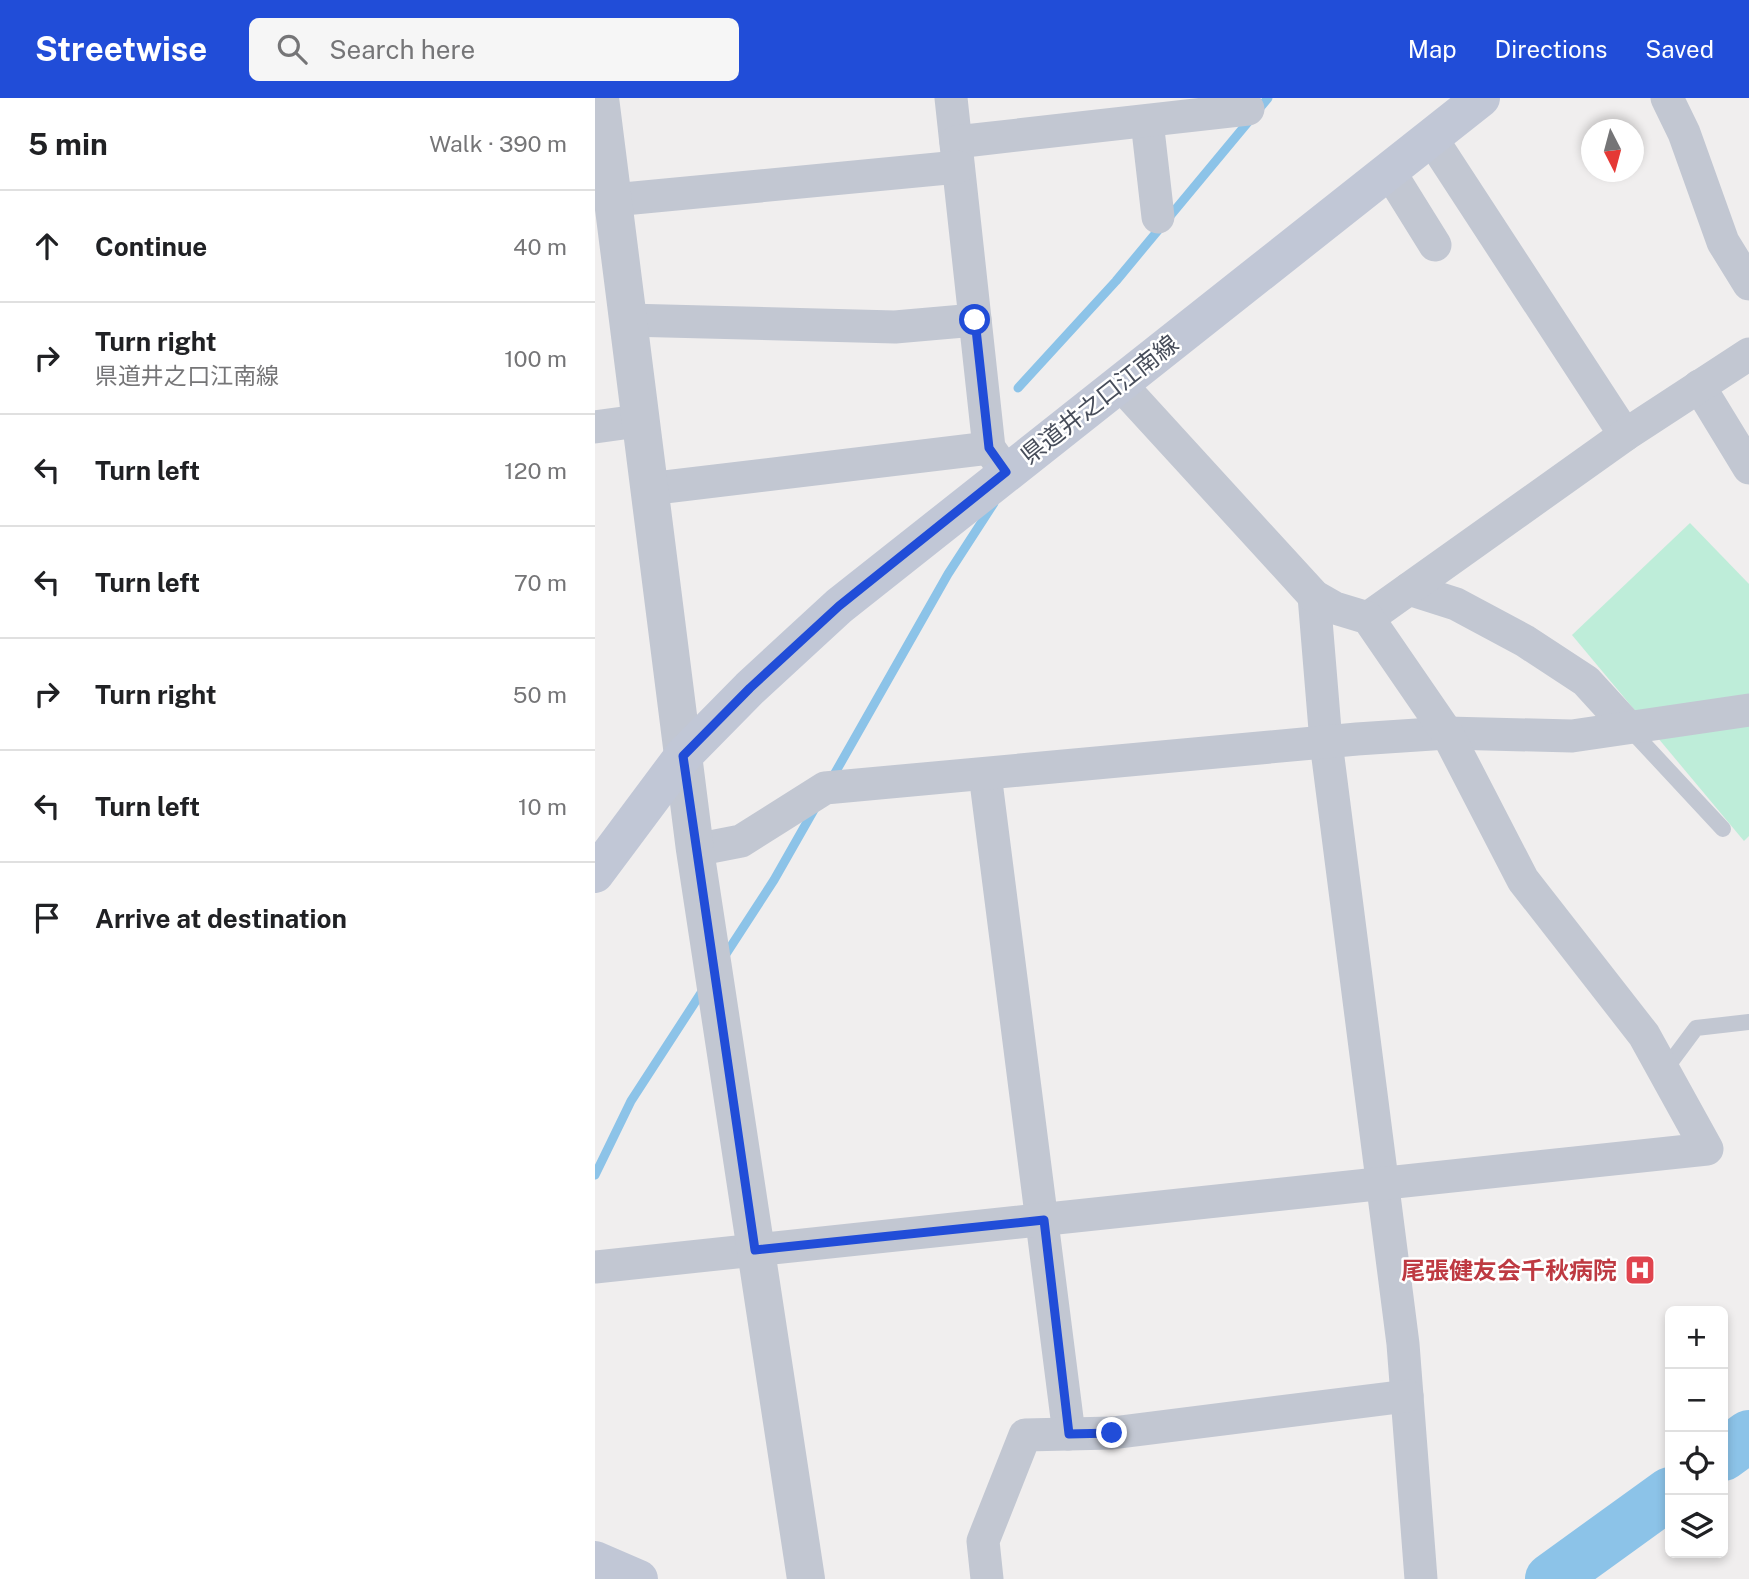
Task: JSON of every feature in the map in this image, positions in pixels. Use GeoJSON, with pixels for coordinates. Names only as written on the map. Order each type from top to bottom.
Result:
{"type":"FeatureCollection","features":[{"type":"Feature","properties":{"kind":"main road","name":"県道井之口江南線"},"geometry":{"type":"LineString","coordinates":[[595,874],[683,756],[750,688],[998,460],[1120,384],[1481,98]]}},
{"type":"Feature","properties":{"kind":"main road"},"geometry":{"type":"LineString","coordinates":[[595,1560],[639,1579]]}},
{"type":"Feature","properties":{"kind":"street"},"geometry":{"type":"LineString","coordinates":[[600,98],[638,421],[695,850],[806,1579]]}},
{"type":"Feature","properties":{"kind":"street"},"geometry":{"type":"LineString","coordinates":[[648,489],[998,460],[975,320],[951,98]]}},
{"type":"Feature","properties":{"kind":"street"},"geometry":{"type":"LineString","coordinates":[[1667,98],[1684,133],[1723,242],[1749,284]]}},
{"type":"Feature","properties":{"kind":"street"},"geometry":{"type":"LineString","coordinates":[[613,200],[957,154],[1158,113],[1248,109]]}},
{"type":"Feature","properties":{"kind":"street"},"geometry":{"type":"LineString","coordinates":[[1158,113],[1158,217]]}},
{"type":"Feature","properties":{"kind":"street"},"geometry":{"type":"LineString","coordinates":[[1430,136],[1625,435]]}},
{"type":"Feature","properties":{"kind":"street"},"geometry":{"type":"LineString","coordinates":[[1389,171],[1435,245]]}},
{"type":"Feature","properties":{"kind":"street"},"geometry":{"type":"LineString","coordinates":[[627,320],[895,327],[975,320]]}},
{"type":"Feature","properties":{"kind":"street"},"geometry":{"type":"LineString","coordinates":[[1368,618],[1625,435],[1749,354]]}},
{"type":"Feature","properties":{"kind":"street"},"geometry":{"type":"LineString","coordinates":[[595,1266],[1382,1186],[1707,1149],[1644,1035],[1523,880],[1447,733],[1368,618],[1335,608],[1314,596],[1120,384]]}},
{"type":"Feature","properties":{"kind":"street"},"geometry":{"type":"LineString","coordinates":[[1699,386],[1749,468]]}},
{"type":"Feature","properties":{"kind":"street"},"geometry":{"type":"LineString","coordinates":[[595,427],[638,421]]}},
{"type":"Feature","properties":{"kind":"street"},"geometry":{"type":"LineString","coordinates":[[1409,589],[1456,604],[1525,641],[1585,681],[1627,727]]}},
{"type":"Feature","properties":{"kind":"street"},"geometry":{"type":"LineString","coordinates":[[1314,596],[1326,742],[1407,1396],[1421,1579]]}},
{"type":"Feature","properties":{"kind":"street"},"geometry":{"type":"LineString","coordinates":[[695,850],[741,841],[825,788],[1447,733],[1572,736],[1749,710]]}},
{"type":"Feature","properties":{"kind":"street"},"geometry":{"type":"LineString","coordinates":[[985,774],[1044,1220],[1069,1434]]}},
{"type":"Feature","properties":{"kind":"street"},"geometry":{"type":"LineString","coordinates":[[987,1579],[983,1541],[1025,1435],[1112,1433],[1407,1396]]}},
{"type":"Feature","properties":{"kind":"lane"},"geometry":{"type":"LineString","coordinates":[[1627,727],[1723,830]]}},
{"type":"Feature","properties":{"kind":"lane"},"geometry":{"type":"LineString","coordinates":[[1664,1072],[1696,1028],[1749,1022]]}},
{"type":"Feature","properties":{"kind":"green space"},"geometry":{"type":"Polygon","coordinates":[[[1690,523],[1749,584],[1749,836],[1744,841],[1572,635],[1690,523]]]}},
{"type":"Feature","properties":{"kind":"waterway"},"geometry":{"type":"LineString","coordinates":[[1018,388],[1116,281],[1268,98]]}},
{"type":"Feature","properties":{"kind":"waterway"},"geometry":{"type":"LineString","coordinates":[[831,780],[948,574],[994,503]]}},
{"type":"Feature","properties":{"kind":"waterway"},"geometry":{"type":"LineString","coordinates":[[724,957],[774,880],[815,808]]}},
{"type":"Feature","properties":{"kind":"waterway"},"geometry":{"type":"LineString","coordinates":[[595,1175],[631,1101],[703,990]]}},
{"type":"Feature","properties":{"kind":"waterway"},"geometry":{"type":"LineString","coordinates":[[1728,1451],[1749,1436]]}},
{"type":"Feature","properties":{"kind":"waterway"},"geometry":{"type":"LineString","coordinates":[[1551,1579],[1667,1495]]}},
{"type":"Feature","properties":{"kind":"place","name":"尾張健友会千秋病院"},"geometry":{"type":"Point","coordinates":[1640,1270]}},
{"type":"Feature","properties":{"kind":"route"},"geometry":{"type":"LineString","coordinates":[[975,320],[989,448],[1006,472],[839,606],[750,688],[683,756],[755,1250],[1044,1220],[1069,1434],[1112,1433]]}}]}
